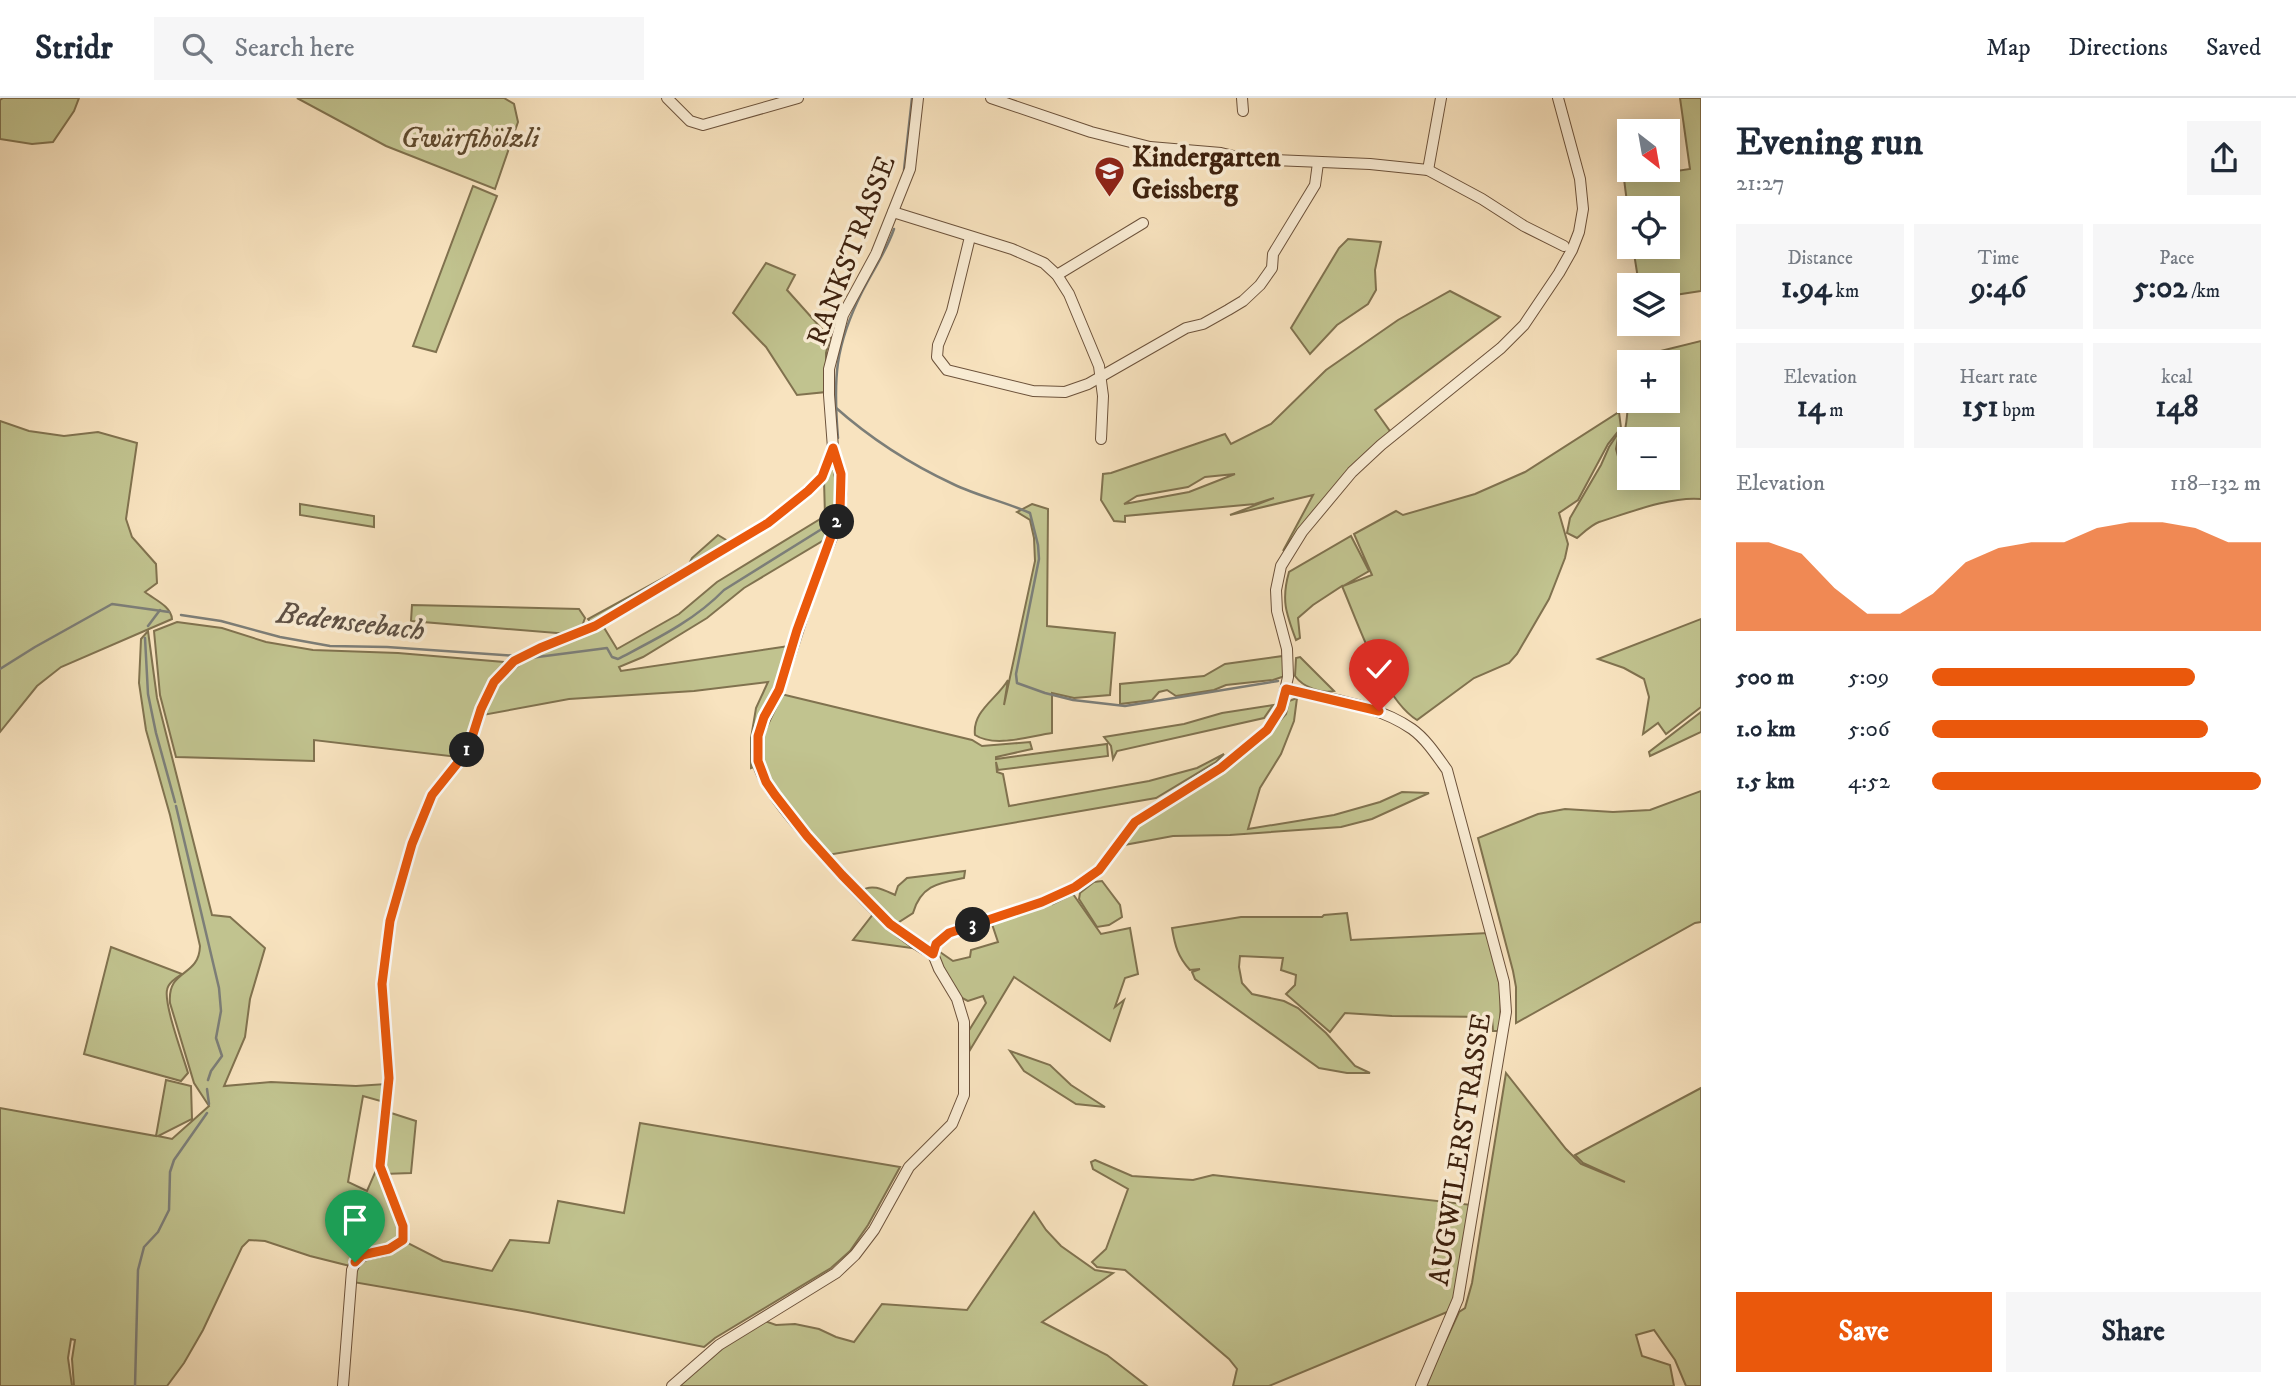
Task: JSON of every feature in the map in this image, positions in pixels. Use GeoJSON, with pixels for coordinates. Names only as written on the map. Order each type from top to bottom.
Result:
{"type":"FeatureCollection","features":[{"type":"Feature","properties":{"kind":"street"},"geometry":{"type":"LineString","coordinates":[[667,98],[690,121],[703,125],[798,98]]}},
{"type":"Feature","properties":{"kind":"street","name":"RANKSTRASSE"},"geometry":{"type":"LineString","coordinates":[[343,1386],[352,1270],[355,1262],[362,1255],[389,1249],[403,1240],[403,1226],[380,1166],[389,1078],[382,984],[390,921],[412,844],[432,795],[468,750],[481,709],[494,682],[514,661],[595,626],[768,523],[822,477],[833,448],[829,369],[843,315],[876,254],[910,169],[918,98]]}},
{"type":"Feature","properties":{"kind":"street"},"geometry":{"type":"LineString","coordinates":[[991,98],[1091,132],[1150,147],[1221,153],[1242,158],[1370,164],[1428,170],[1564,246]]}},
{"type":"Feature","properties":{"kind":"street"},"geometry":{"type":"LineString","coordinates":[[1242,98],[1242,111]]}},
{"type":"Feature","properties":{"kind":"street"},"geometry":{"type":"LineString","coordinates":[[1428,170],[1441,98]]}},
{"type":"Feature","properties":{"kind":"street"},"geometry":{"type":"LineString","coordinates":[[933,954],[936,944],[949,933],[1042,902],[1075,887],[1099,870],[1135,822],[1221,768],[1267,730],[1281,708],[1286,689],[1287,649],[1277,611],[1276,590],[1281,566],[1302,532],[1362,463],[1501,348],[1524,325],[1572,250],[1579,233],[1583,209],[1580,179],[1558,98]]}},
{"type":"Feature","properties":{"kind":"street"},"geometry":{"type":"LineString","coordinates":[[970,237],[952,311],[937,358],[947,370],[1033,391],[1065,392],[1100,378],[1186,328],[1203,324],[1243,301],[1260,285],[1272,268],[1273,254],[1315,185],[1318,163]]}},
{"type":"Feature","properties":{"kind":"street"},"geometry":{"type":"LineString","coordinates":[[893,212],[1012,249],[1037,259],[1057,275],[1071,297],[1099,366],[1104,396],[1101,439]]}},
{"type":"Feature","properties":{"kind":"street"},"geometry":{"type":"LineString","coordinates":[[1057,275],[1143,223]]}},
{"type":"Feature","properties":{"kind":"street"},"geometry":{"type":"LineString","coordinates":[[672,1386],[719,1345],[836,1273],[855,1255],[874,1230],[909,1167],[952,1124],[964,1096],[964,1021],[957,999],[933,954],[890,924],[842,875],[775,795],[766,782],[758,761],[758,736],[764,717],[779,690],[797,630],[840,512],[841,474],[833,448]]}},
{"type":"Feature","properties":{"kind":"street","name":"AUGWILERSTRASSE"},"geometry":{"type":"LineString","coordinates":[[1286,689],[1379,711],[1412,729],[1432,749],[1450,780],[1504,982],[1506,1012],[1458,1299],[1421,1386]]}},
{"type":"Feature","properties":{"kind":"green space"},"geometry":{"type":"Polygon","coordinates":[[[79,98],[74,111],[53,142],[32,144],[0,139],[0,100],[79,98]]]}},
{"type":"Feature","properties":{"kind":"green space","name":"Gwärfihölzli"},"geometry":{"type":"Polygon","coordinates":[[[297,98],[504,98],[514,104],[518,122],[495,189],[386,146],[297,98]]]}},
{"type":"Feature","properties":{"kind":"green space"},"geometry":{"type":"Polygon","coordinates":[[[1680,98],[1701,98],[1701,291],[1680,294],[1680,273],[1637,273],[1635,259],[1680,259],[1680,196],[1626,196],[1624,182],[1680,182],[1680,171],[1690,169],[1680,98]]]}},
{"type":"Feature","properties":{"kind":"green space"},"geometry":{"type":"Polygon","coordinates":[[[473,186],[497,196],[436,352],[413,346],[473,186]]]}},
{"type":"Feature","properties":{"kind":"green space"},"geometry":{"type":"Polygon","coordinates":[[[1348,239],[1381,242],[1375,270],[1376,290],[1368,304],[1337,325],[1310,354],[1291,328],[1339,248],[1348,239]]]}},
{"type":"Feature","properties":{"kind":"green space"},"geometry":{"type":"Polygon","coordinates":[[[766,263],[795,275],[787,290],[830,338],[826,353],[826,392],[797,395],[766,347],[733,313],[766,263]]]}},
{"type":"Feature","properties":{"kind":"green space"},"geometry":{"type":"Polygon","coordinates":[[[1450,291],[1500,317],[1375,410],[1392,434],[1300,529],[1283,551],[1313,495],[1230,515],[1274,498],[1255,504],[1125,516],[1125,522],[1114,521],[1101,500],[1103,474],[1225,434],[1231,444],[1271,424],[1326,370],[1398,320],[1450,291]],[[1235,474],[1205,477],[1188,487],[1137,496],[1124,504],[1189,492],[1235,474]]]}},
{"type":"Feature","properties":{"kind":"green space"},"geometry":{"type":"Polygon","coordinates":[[[1701,341],[1701,499],[1676,500],[1636,510],[1596,523],[1577,538],[1567,533],[1570,518],[1617,435],[1617,490],[1680,490],[1680,427],[1625,427],[1627,413],[1680,413],[1680,350],[1665,350],[1701,341]]]}},
{"type":"Feature","properties":{"kind":"green space"},"geometry":{"type":"Polygon","coordinates":[[[1619,413],[1621,427],[1617,427],[1617,433],[1608,444],[1578,500],[1559,513],[1568,544],[1565,558],[1549,599],[1509,663],[1474,678],[1417,720],[1405,710],[1383,678],[1342,586],[1298,618],[1300,638],[1296,640],[1286,606],[1285,591],[1289,572],[1351,536],[1369,571],[1343,586],[1372,575],[1354,534],[1396,511],[1403,515],[1475,494],[1525,472],[1619,413]]]}},
{"type":"Feature","properties":{"kind":"green space"},"geometry":{"type":"Polygon","coordinates":[[[0,421],[29,431],[64,436],[98,432],[137,443],[126,519],[132,537],[156,564],[157,583],[145,592],[166,607],[172,619],[61,667],[37,686],[0,732],[0,421]]]}},
{"type":"Feature","properties":{"kind":"green space"},"geometry":{"type":"Polygon","coordinates":[[[834,459],[838,498],[829,537],[744,588],[707,618],[643,657],[619,667],[621,671],[789,646],[776,689],[762,716],[757,766],[751,768],[751,738],[756,708],[768,682],[694,691],[569,699],[483,715],[501,681],[523,662],[562,642],[603,626],[617,649],[679,614],[717,582],[825,516],[824,480],[834,459]]]}},
{"type":"Feature","properties":{"kind":"green space"},"geometry":{"type":"Polygon","coordinates":[[[300,504],[374,516],[374,527],[300,515],[300,504]]]}},
{"type":"Feature","properties":{"kind":"green space"},"geometry":{"type":"Polygon","coordinates":[[[1032,504],[1048,509],[1047,626],[1115,633],[1110,695],[1074,698],[1052,693],[1052,733],[992,741],[975,735],[975,727],[981,712],[1008,680],[1004,705],[1035,561],[1030,520],[1017,512],[1032,504]]]}},
{"type":"Feature","properties":{"kind":"green space"},"geometry":{"type":"Polygon","coordinates":[[[718,535],[731,543],[593,625],[588,619],[689,564],[692,558],[718,535]]]}},
{"type":"Feature","properties":{"kind":"green space"},"geometry":{"type":"Polygon","coordinates":[[[412,605],[579,609],[585,618],[581,629],[569,634],[411,621],[412,605]]]}},
{"type":"Feature","properties":{"kind":"green space"},"geometry":{"type":"Polygon","coordinates":[[[1701,619],[1701,707],[1666,734],[1658,723],[1643,734],[1649,697],[1644,679],[1624,668],[1598,659],[1701,619]]]}},
{"type":"Feature","properties":{"kind":"green space"},"geometry":{"type":"Polygon","coordinates":[[[177,622],[222,628],[266,642],[313,650],[398,653],[504,662],[506,667],[465,749],[458,757],[314,740],[314,761],[176,757],[160,695],[154,631],[177,622]]]}},
{"type":"Feature","properties":{"kind":"green space"},"geometry":{"type":"Polygon","coordinates":[[[148,631],[157,698],[212,915],[230,917],[265,948],[250,999],[245,1037],[224,1086],[271,1082],[356,1086],[386,1084],[384,1102],[363,1096],[348,1182],[367,1191],[377,1168],[401,1226],[401,1239],[385,1248],[360,1254],[350,1266],[265,1241],[249,1240],[242,1247],[203,1330],[167,1386],[74,1386],[72,1359],[75,1340],[71,1339],[68,1358],[72,1386],[0,1386],[0,1108],[156,1136],[166,1080],[191,1086],[192,1119],[158,1136],[172,1139],[209,1106],[194,1083],[170,1003],[173,984],[194,963],[200,946],[170,815],[146,730],[139,683],[141,639],[148,631]]]}},
{"type":"Feature","properties":{"kind":"green space"},"geometry":{"type":"Polygon","coordinates":[[[1283,656],[1285,676],[1273,680],[1226,685],[1214,690],[1176,696],[1167,690],[1159,692],[1152,700],[1120,704],[1120,684],[1204,676],[1225,664],[1283,656]]]}},
{"type":"Feature","properties":{"kind":"green space"},"geometry":{"type":"Polygon","coordinates":[[[1300,657],[1334,691],[1318,690],[1298,680],[1295,676],[1296,658],[1300,657]]]}},
{"type":"Feature","properties":{"kind":"green space"},"geometry":{"type":"Polygon","coordinates":[[[781,694],[972,740],[982,746],[1030,742],[1032,749],[996,759],[1107,744],[1108,756],[998,770],[996,762],[997,772],[1003,774],[1009,806],[1149,781],[1197,768],[1224,754],[1216,762],[1156,798],[828,855],[782,802],[761,756],[762,733],[781,694]]]}},
{"type":"Feature","properties":{"kind":"green space"},"geometry":{"type":"Polygon","coordinates":[[[1297,698],[1294,721],[1281,754],[1260,788],[1248,829],[1334,815],[1380,802],[1402,792],[1429,793],[1372,819],[1341,827],[1173,836],[1124,845],[1138,823],[1226,770],[1269,733],[1286,714],[1289,701],[1297,698]]]}},
{"type":"Feature","properties":{"kind":"green space"},"geometry":{"type":"Polygon","coordinates":[[[1273,705],[1264,718],[1117,751],[1113,759],[1111,746],[1104,737],[1184,724],[1222,713],[1273,705]]]}},
{"type":"Feature","properties":{"kind":"green space"},"geometry":{"type":"Polygon","coordinates":[[[1701,712],[1701,732],[1650,756],[1649,752],[1701,712]]]}},
{"type":"Feature","properties":{"kind":"green space"},"geometry":{"type":"Polygon","coordinates":[[[1701,791],[1701,922],[1516,1023],[1513,971],[1478,838],[1538,814],[1565,809],[1613,812],[1650,810],[1701,791]]]}},
{"type":"Feature","properties":{"kind":"green space"},"geometry":{"type":"Polygon","coordinates":[[[965,871],[964,878],[939,884],[926,891],[913,913],[899,922],[892,923],[861,891],[874,887],[895,895],[898,886],[907,878],[965,871]]]}},
{"type":"Feature","properties":{"kind":"green space"},"geometry":{"type":"Polygon","coordinates":[[[1102,881],[1120,905],[1122,917],[1109,925],[1097,927],[1079,899],[1080,893],[1094,882],[1102,881]]]}},
{"type":"Feature","properties":{"kind":"green space"},"geometry":{"type":"Polygon","coordinates":[[[1073,894],[1101,934],[1130,928],[1138,974],[1125,978],[1115,1007],[1124,1000],[1110,1041],[1014,977],[970,1050],[968,1032],[986,1003],[983,996],[968,1001],[956,993],[944,973],[937,950],[953,961],[970,957],[971,950],[998,942],[992,924],[1053,904],[1073,894]]]}},
{"type":"Feature","properties":{"kind":"green space"},"geometry":{"type":"Polygon","coordinates":[[[874,913],[919,949],[853,940],[874,913]]]}},
{"type":"Feature","properties":{"kind":"green space"},"geometry":{"type":"Polygon","coordinates":[[[1347,913],[1351,940],[1488,933],[1501,991],[1500,1031],[1493,1031],[1492,1017],[1345,1013],[1330,1032],[1286,994],[1295,985],[1296,975],[1281,970],[1283,958],[1240,956],[1242,983],[1252,994],[1284,1001],[1298,1008],[1326,1033],[1355,1066],[1370,1073],[1347,1073],[1319,1068],[1195,979],[1192,972],[1200,969],[1190,970],[1183,960],[1172,928],[1241,917],[1322,917],[1347,913]]]}},
{"type":"Feature","properties":{"kind":"green space"},"geometry":{"type":"Polygon","coordinates":[[[111,947],[182,974],[167,990],[171,1018],[188,1073],[181,1081],[84,1054],[111,947]]]}},
{"type":"Feature","properties":{"kind":"green space"},"geometry":{"type":"Polygon","coordinates":[[[1010,1051],[1050,1065],[1071,1085],[1105,1107],[1076,1104],[1024,1071],[1010,1051]]]}},
{"type":"Feature","properties":{"kind":"green space"},"geometry":{"type":"Polygon","coordinates":[[[1506,1073],[1581,1164],[1625,1182],[1583,1163],[1575,1155],[1701,1088],[1701,1386],[1686,1386],[1675,1360],[1654,1330],[1636,1335],[1642,1356],[1670,1365],[1674,1386],[1425,1386],[1459,1312],[1465,1308],[1472,1283],[1506,1073]]]}},
{"type":"Feature","properties":{"kind":"green space"},"geometry":{"type":"Polygon","coordinates":[[[388,1112],[416,1121],[411,1173],[384,1174],[388,1112]]]}},
{"type":"Feature","properties":{"kind":"green space"},"geometry":{"type":"Polygon","coordinates":[[[640,1123],[900,1167],[868,1225],[850,1251],[831,1268],[704,1347],[528,1312],[353,1282],[357,1263],[406,1242],[443,1261],[492,1271],[510,1240],[549,1243],[558,1201],[624,1213],[640,1123]]]}},
{"type":"Feature","properties":{"kind":"green space"},"geometry":{"type":"Polygon","coordinates":[[[1095,1160],[1132,1176],[1193,1180],[1213,1175],[1472,1205],[1452,1310],[1269,1386],[1233,1386],[1237,1369],[1229,1359],[1125,1270],[1097,1267],[1092,1262],[1106,1249],[1128,1189],[1093,1169],[1091,1162],[1095,1160]]]}},
{"type":"Feature","properties":{"kind":"green space"},"geometry":{"type":"Polygon","coordinates":[[[1034,1212],[1061,1246],[1095,1270],[1113,1273],[1042,1322],[1107,1355],[1147,1386],[672,1386],[759,1319],[776,1325],[795,1324],[819,1329],[854,1342],[882,1304],[967,1310],[1034,1212]]]}},
{"type":"Feature","properties":{"kind":"waterway","name":"Bedenseebach"},"geometry":{"type":"LineString","coordinates":[[904,170],[912,98]]}},
{"type":"Feature","properties":{"kind":"waterway","name":"Bedenseebach"},"geometry":{"type":"LineString","coordinates":[[838,438],[836,380],[841,346],[853,311],[894,229]]}},
{"type":"Feature","properties":{"kind":"waterway"},"geometry":{"type":"LineString","coordinates":[[835,407],[891,450],[921,468],[962,488],[1030,513],[1039,559],[1016,674],[1017,683],[1073,700],[1125,706],[1278,681]]}},
{"type":"Feature","properties":{"kind":"waterway","name":"Bedenseebach"},"geometry":{"type":"LineString","coordinates":[[836,481],[836,505]]}},
{"type":"Feature","properties":{"kind":"waterway","name":"Bedenseebach"},"geometry":{"type":"LineString","coordinates":[[530,658],[607,648],[612,657],[618,659],[687,620],[724,590],[833,522]]}},
{"type":"Feature","properties":{"kind":"waterway","name":"Bedenseebach"},"geometry":{"type":"LineString","coordinates":[[0,669],[112,604],[169,612]]}},
{"type":"Feature","properties":{"kind":"waterway"},"geometry":{"type":"LineString","coordinates":[[148,626],[160,610]]}},
{"type":"Feature","properties":{"kind":"waterway","name":"Bedenseebach"},"geometry":{"type":"LineString","coordinates":[[181,615],[221,621],[280,637],[330,646],[517,656]]}},
{"type":"Feature","properties":{"kind":"waterway"},"geometry":{"type":"LineString","coordinates":[[145,638],[148,694],[175,802]]}},
{"type":"Feature","properties":{"kind":"waterway"},"geometry":{"type":"LineString","coordinates":[[511,671],[522,662]]}},
{"type":"Feature","properties":{"kind":"waterway"},"geometry":{"type":"LineString","coordinates":[[176,806],[219,988],[221,1011],[216,1038],[222,1056],[208,1080]]}},
{"type":"Feature","properties":{"kind":"waterway"},"geometry":{"type":"LineString","coordinates":[[207,1089],[209,1104]]}},
{"type":"Feature","properties":{"kind":"waterway"},"geometry":{"type":"LineString","coordinates":[[135,1386],[138,1270],[144,1247],[158,1232],[169,1210],[170,1172],[174,1160],[207,1113]]}},
{"type":"Feature","properties":{"kind":"place","name":"Kindergarten Geissberg"},"geometry":{"type":"Point","coordinates":[1109,199]}},
{"type":"Feature","properties":{"kind":"route"},"geometry":{"type":"LineString","coordinates":[[355,1262],[362,1255],[389,1249],[403,1240],[403,1226],[380,1166],[389,1078],[382,984],[390,921],[412,844],[432,795],[468,750],[481,709],[494,682],[514,661],[595,626],[768,523],[822,477],[833,448],[841,474],[840,512],[797,630],[779,690],[764,717],[758,736],[759,767],[775,795],[842,875],[890,924],[933,954],[936,944],[949,933],[1042,902],[1075,887],[1099,870],[1135,822],[1221,768],[1267,730],[1281,708],[1286,689],[1379,711]]}}]}
